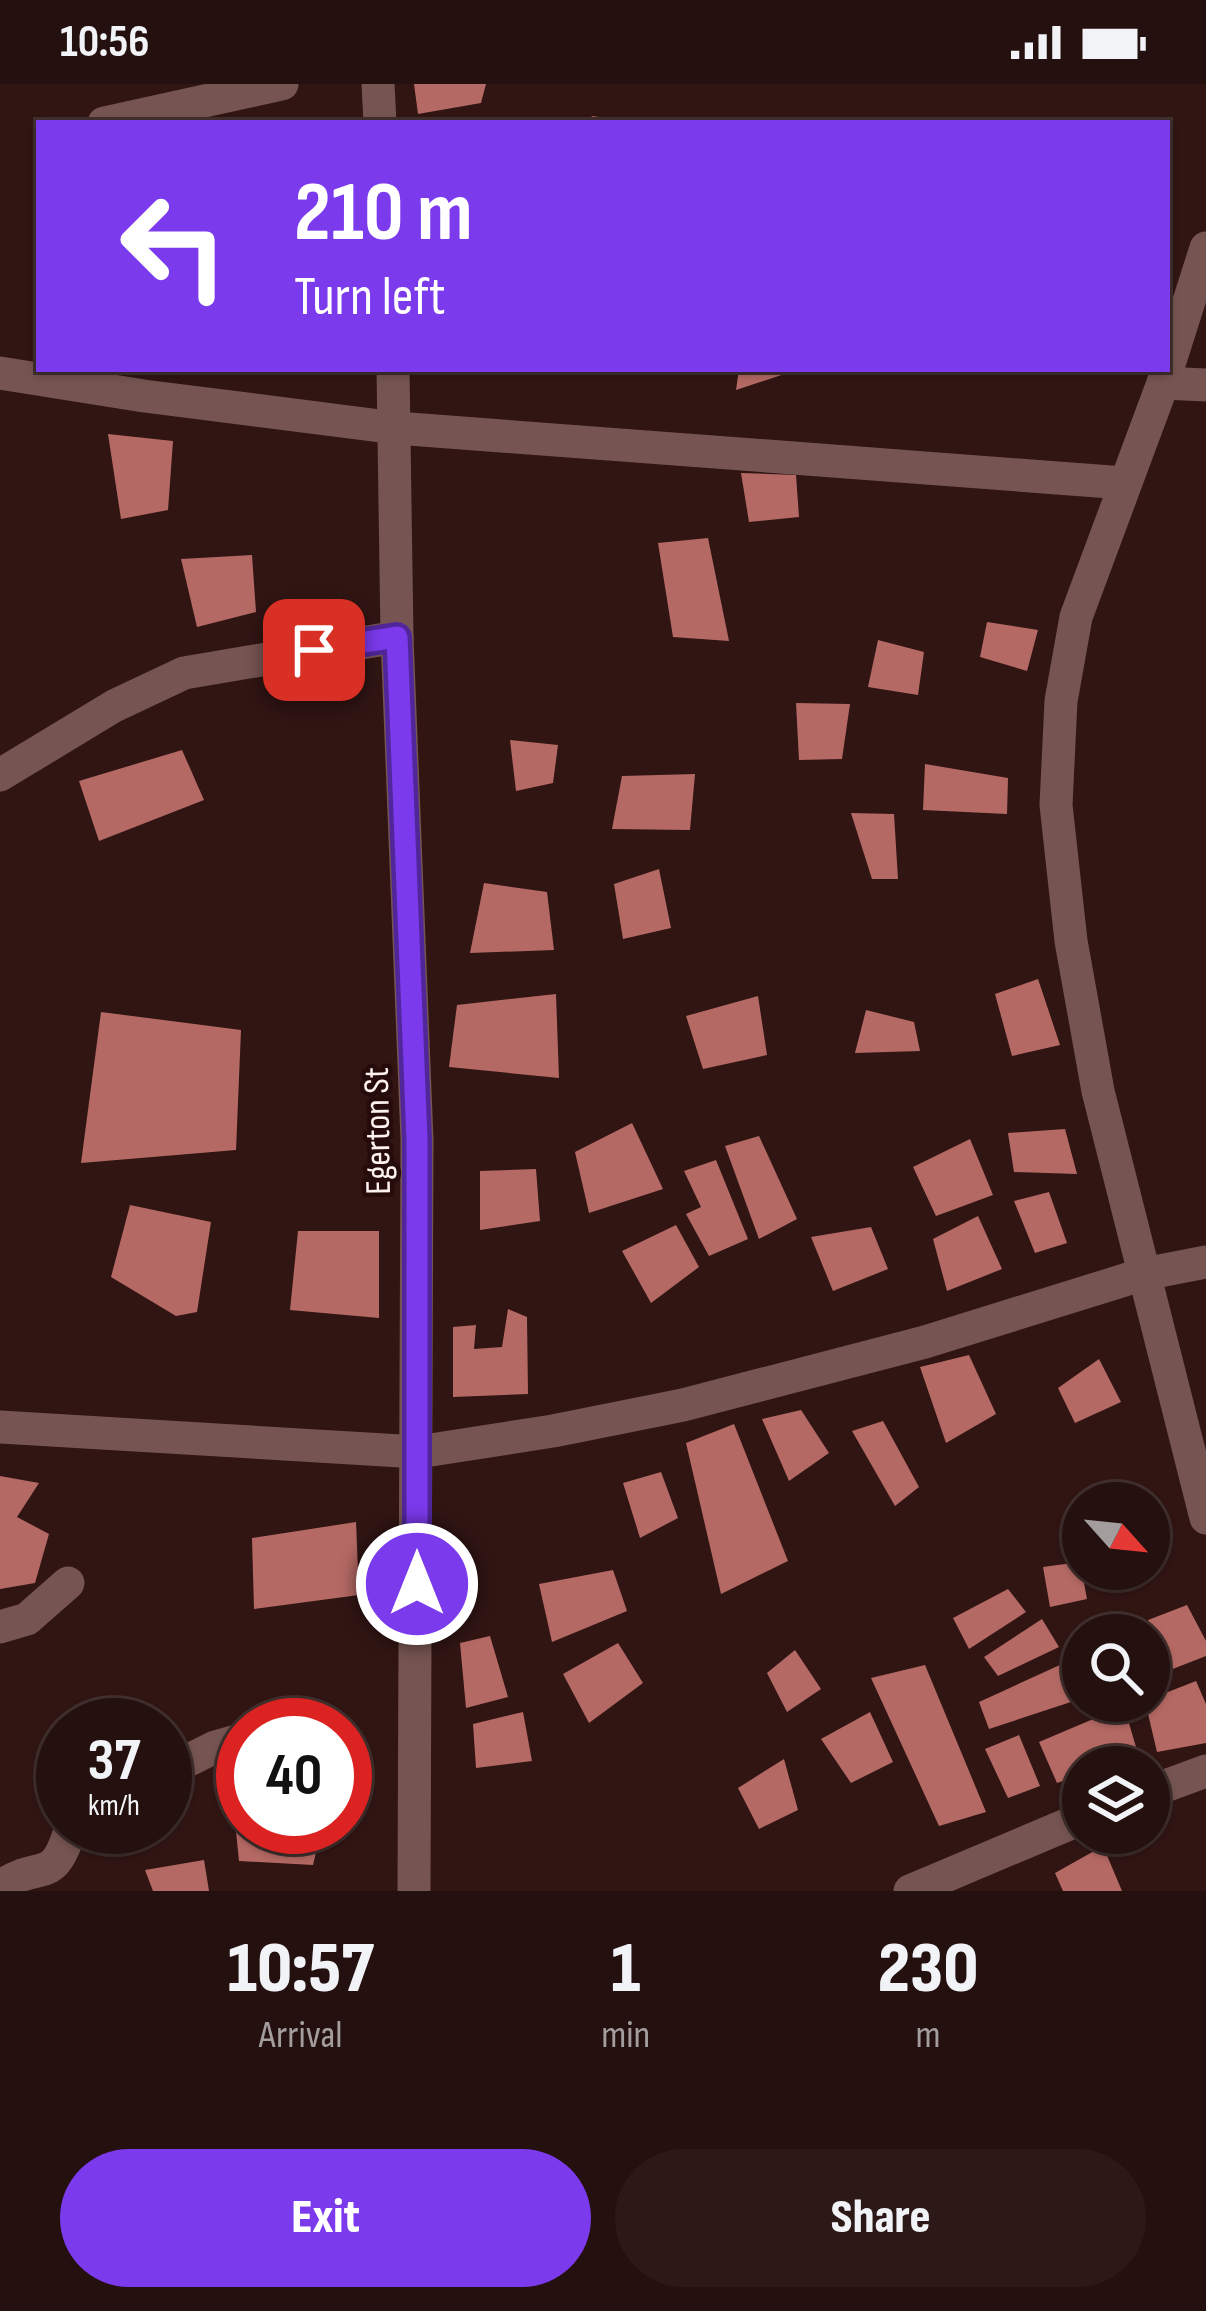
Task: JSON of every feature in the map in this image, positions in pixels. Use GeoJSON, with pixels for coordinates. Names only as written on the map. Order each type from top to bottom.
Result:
{"type":"FeatureCollection","features":[{"type":"Feature","properties":{"kind":"street"},"geometry":{"type":"LineString","coordinates":[[118,120],[282,84]]}},
{"type":"Feature","properties":{"kind":"street"},"geometry":{"type":"LineString","coordinates":[[377,84],[380,120]]}},
{"type":"Feature","properties":{"kind":"street"},"geometry":{"type":"LineString","coordinates":[[1170,361],[1206,248]]}},
{"type":"Feature","properties":{"kind":"street","name":"Egerton St"},"geometry":{"type":"LineString","coordinates":[[393,372],[397,637],[417,1140],[415,1891]]}},
{"type":"Feature","properties":{"kind":"street"},"geometry":{"type":"LineString","coordinates":[[1167,372],[1076,617],[1061,701],[1056,805],[1071,940],[1094,1070],[1206,1519]]}},
{"type":"Feature","properties":{"kind":"street"},"geometry":{"type":"LineString","coordinates":[[0,373],[396,428],[1124,483]]}},
{"type":"Feature","properties":{"kind":"street"},"geometry":{"type":"LineString","coordinates":[[1163,383],[1206,385]]}},
{"type":"Feature","properties":{"kind":"street"},"geometry":{"type":"LineString","coordinates":[[0,776],[114,706],[184,673],[397,637]]}},
{"type":"Feature","properties":{"kind":"street"},"geometry":{"type":"LineString","coordinates":[[0,1426],[418,1452],[683,1405],[925,1342],[1144,1274],[1206,1262]]}},
{"type":"Feature","properties":{"kind":"street"},"geometry":{"type":"LineString","coordinates":[[0,1628],[27,1619],[68,1583]]}},
{"type":"Feature","properties":{"kind":"street"},"geometry":{"type":"LineString","coordinates":[[1170,1784],[1206,1771]]}},
{"type":"Feature","properties":{"kind":"street"},"geometry":{"type":"LineString","coordinates":[[910,1891],[1062,1827]]}},
{"type":"Feature","properties":{"kind":"street"},"geometry":{"type":"LineString","coordinates":[[0,1887],[11,1879],[47,1870],[60,1854]]}},
{"type":"Feature","properties":{"kind":"building"},"geometry":{"type":"Polygon","coordinates":[[[414,84],[486,84],[481,103],[418,114],[414,84]]]}},
{"type":"Feature","properties":{"kind":"building"},"geometry":{"type":"Polygon","coordinates":[[[739,372],[791,372],[736,390],[739,372]]]}},
{"type":"Feature","properties":{"kind":"building"},"geometry":{"type":"Polygon","coordinates":[[[108,434],[173,441],[168,510],[121,519],[108,434]]]}},
{"type":"Feature","properties":{"kind":"building"},"geometry":{"type":"Polygon","coordinates":[[[741,473],[796,475],[799,517],[749,522],[741,473]]]}},
{"type":"Feature","properties":{"kind":"building"},"geometry":{"type":"Polygon","coordinates":[[[708,538],[729,641],[673,637],[658,543],[708,538]]]}},
{"type":"Feature","properties":{"kind":"building"},"geometry":{"type":"Polygon","coordinates":[[[252,555],[256,612],[197,627],[181,559],[252,555]]]}},
{"type":"Feature","properties":{"kind":"building"},"geometry":{"type":"Polygon","coordinates":[[[987,622],[1038,630],[1027,671],[980,657],[987,622]]]}},
{"type":"Feature","properties":{"kind":"building"},"geometry":{"type":"Polygon","coordinates":[[[878,640],[924,652],[918,695],[868,687],[878,640]]]}},
{"type":"Feature","properties":{"kind":"building"},"geometry":{"type":"Polygon","coordinates":[[[796,703],[850,704],[842,759],[799,760],[796,703]]]}},
{"type":"Feature","properties":{"kind":"building"},"geometry":{"type":"Polygon","coordinates":[[[510,740],[558,745],[553,783],[516,791],[510,740]]]}},
{"type":"Feature","properties":{"kind":"building"},"geometry":{"type":"Polygon","coordinates":[[[182,750],[204,800],[99,841],[79,781],[182,750]]]}},
{"type":"Feature","properties":{"kind":"building"},"geometry":{"type":"Polygon","coordinates":[[[925,764],[1008,778],[1007,814],[923,810],[925,764]]]}},
{"type":"Feature","properties":{"kind":"building"},"geometry":{"type":"Polygon","coordinates":[[[695,774],[690,830],[612,829],[622,776],[695,774]]]}},
{"type":"Feature","properties":{"kind":"building"},"geometry":{"type":"Polygon","coordinates":[[[851,813],[894,814],[898,879],[872,879],[851,813]]]}},
{"type":"Feature","properties":{"kind":"building"},"geometry":{"type":"Polygon","coordinates":[[[659,869],[671,928],[623,939],[614,884],[659,869]]]}},
{"type":"Feature","properties":{"kind":"building"},"geometry":{"type":"Polygon","coordinates":[[[484,883],[547,892],[554,950],[470,953],[484,883]]]}},
{"type":"Feature","properties":{"kind":"building"},"geometry":{"type":"Polygon","coordinates":[[[1038,979],[1060,1045],[1012,1056],[995,994],[1038,979]]]}},
{"type":"Feature","properties":{"kind":"building"},"geometry":{"type":"Polygon","coordinates":[[[556,994],[559,1078],[449,1067],[457,1005],[556,994]]]}},
{"type":"Feature","properties":{"kind":"building"},"geometry":{"type":"Polygon","coordinates":[[[758,996],[767,1055],[703,1069],[686,1016],[758,996]]]}},
{"type":"Feature","properties":{"kind":"building"},"geometry":{"type":"Polygon","coordinates":[[[866,1010],[914,1022],[920,1051],[855,1053],[866,1010]]]}},
{"type":"Feature","properties":{"kind":"building"},"geometry":{"type":"Polygon","coordinates":[[[101,1012],[241,1030],[236,1150],[81,1163],[101,1012]]]}},
{"type":"Feature","properties":{"kind":"building"},"geometry":{"type":"Polygon","coordinates":[[[632,1123],[663,1189],[589,1213],[575,1152],[632,1123]]]}},
{"type":"Feature","properties":{"kind":"building"},"geometry":{"type":"Polygon","coordinates":[[[1065,1129],[1077,1174],[1014,1172],[1008,1133],[1065,1129]]]}},
{"type":"Feature","properties":{"kind":"building"},"geometry":{"type":"Polygon","coordinates":[[[759,1136],[797,1219],[759,1239],[725,1146],[759,1136]]]}},
{"type":"Feature","properties":{"kind":"building"},"geometry":{"type":"Polygon","coordinates":[[[970,1139],[993,1195],[936,1216],[913,1167],[970,1139]]]}},
{"type":"Feature","properties":{"kind":"building"},"geometry":{"type":"Polygon","coordinates":[[[716,1160],[748,1239],[709,1256],[686,1214],[701,1207],[684,1171],[716,1160]]]}},
{"type":"Feature","properties":{"kind":"building"},"geometry":{"type":"Polygon","coordinates":[[[536,1169],[540,1221],[480,1230],[480,1171],[536,1169]]]}},
{"type":"Feature","properties":{"kind":"building"},"geometry":{"type":"Polygon","coordinates":[[[1049,1192],[1067,1243],[1035,1253],[1014,1201],[1049,1192]]]}},
{"type":"Feature","properties":{"kind":"building"},"geometry":{"type":"Polygon","coordinates":[[[130,1205],[211,1222],[197,1312],[176,1316],[111,1277],[130,1205]]]}},
{"type":"Feature","properties":{"kind":"building"},"geometry":{"type":"Polygon","coordinates":[[[978,1216],[1002,1269],[947,1291],[933,1239],[978,1216]]]}},
{"type":"Feature","properties":{"kind":"building"},"geometry":{"type":"Polygon","coordinates":[[[676,1225],[699,1267],[651,1303],[622,1251],[676,1225]]]}},
{"type":"Feature","properties":{"kind":"building"},"geometry":{"type":"Polygon","coordinates":[[[871,1227],[888,1269],[833,1291],[811,1237],[871,1227]]]}},
{"type":"Feature","properties":{"kind":"building"},"geometry":{"type":"Polygon","coordinates":[[[298,1231],[379,1231],[379,1318],[290,1310],[298,1231]]]}},
{"type":"Feature","properties":{"kind":"building"},"geometry":{"type":"Polygon","coordinates":[[[508,1309],[527,1317],[528,1394],[453,1397],[453,1327],[476,1325],[474,1349],[502,1347],[508,1309]]]}},
{"type":"Feature","properties":{"kind":"building"},"geometry":{"type":"Polygon","coordinates":[[[969,1355],[996,1414],[946,1443],[920,1367],[969,1355]]]}},
{"type":"Feature","properties":{"kind":"building"},"geometry":{"type":"Polygon","coordinates":[[[1099,1359],[1121,1402],[1075,1423],[1058,1388],[1099,1359]]]}},
{"type":"Feature","properties":{"kind":"building"},"geometry":{"type":"Polygon","coordinates":[[[801,1410],[829,1453],[789,1481],[762,1419],[801,1410]]]}},
{"type":"Feature","properties":{"kind":"building"},"geometry":{"type":"Polygon","coordinates":[[[883,1421],[919,1487],[895,1506],[852,1431],[883,1421]]]}},
{"type":"Feature","properties":{"kind":"building"},"geometry":{"type":"Polygon","coordinates":[[[734,1424],[788,1561],[721,1594],[686,1443],[734,1424]]]}},
{"type":"Feature","properties":{"kind":"building"},"geometry":{"type":"Polygon","coordinates":[[[661,1472],[678,1518],[640,1538],[623,1483],[661,1472]]]}},
{"type":"Feature","properties":{"kind":"building"},"geometry":{"type":"Polygon","coordinates":[[[0,1476],[39,1483],[17,1517],[49,1534],[35,1583],[0,1589],[0,1476]]]}},
{"type":"Feature","properties":{"kind":"building"},"geometry":{"type":"Polygon","coordinates":[[[356,1522],[359,1595],[254,1609],[252,1538],[356,1522]]]}},
{"type":"Feature","properties":{"kind":"building"},"geometry":{"type":"Polygon","coordinates":[[[1062,1564],[1062,1590],[1085,1590],[1087,1599],[1050,1607],[1043,1567],[1062,1564]]]}},
{"type":"Feature","properties":{"kind":"building"},"geometry":{"type":"Polygon","coordinates":[[[613,1570],[627,1611],[552,1642],[539,1584],[613,1570]]]}},
{"type":"Feature","properties":{"kind":"building"},"geometry":{"type":"Polygon","coordinates":[[[1008,1589],[1026,1612],[969,1649],[953,1618],[1008,1589]]]}},
{"type":"Feature","properties":{"kind":"building"},"geometry":{"type":"Polygon","coordinates":[[[1187,1605],[1206,1641],[1206,1656],[1170,1670],[1170,1614],[1164,1614],[1187,1605]]]}},
{"type":"Feature","properties":{"kind":"building"},"geometry":{"type":"Polygon","coordinates":[[[1042,1619],[1059,1647],[998,1676],[984,1657],[1042,1619]]]}},
{"type":"Feature","properties":{"kind":"building"},"geometry":{"type":"Polygon","coordinates":[[[490,1636],[508,1697],[466,1708],[460,1643],[490,1636]]]}},
{"type":"Feature","properties":{"kind":"building"},"geometry":{"type":"Polygon","coordinates":[[[618,1643],[643,1683],[589,1723],[563,1674],[618,1643]]]}},
{"type":"Feature","properties":{"kind":"building"},"geometry":{"type":"Polygon","coordinates":[[[795,1650],[821,1689],[787,1712],[767,1673],[795,1650]]]}},
{"type":"Feature","properties":{"kind":"building"},"geometry":{"type":"Polygon","coordinates":[[[1062,1664],[1062,1705],[989,1729],[979,1702],[1062,1664]]]}},
{"type":"Feature","properties":{"kind":"building"},"geometry":{"type":"Polygon","coordinates":[[[925,1665],[986,1812],[939,1826],[871,1678],[925,1665]]]}},
{"type":"Feature","properties":{"kind":"building"},"geometry":{"type":"Polygon","coordinates":[[[1196,1681],[1206,1704],[1206,1743],[1170,1750],[1156,1746],[1150,1722],[1170,1722],[1170,1691],[1196,1681]]]}},
{"type":"Feature","properties":{"kind":"building"},"geometry":{"type":"Polygon","coordinates":[[[523,1712],[532,1761],[476,1768],[473,1724],[523,1712]]]}},
{"type":"Feature","properties":{"kind":"building"},"geometry":{"type":"Polygon","coordinates":[[[870,1712],[893,1762],[851,1783],[821,1739],[870,1712]]]}},
{"type":"Feature","properties":{"kind":"building"},"geometry":{"type":"Polygon","coordinates":[[[1086,1722],[1129,1722],[1136,1746],[1062,1746],[1062,1781],[1057,1783],[1039,1742],[1086,1722]]]}},
{"type":"Feature","properties":{"kind":"building"},"geometry":{"type":"Polygon","coordinates":[[[1019,1735],[1040,1786],[1008,1798],[985,1749],[1019,1735]]]}},
{"type":"Feature","properties":{"kind":"building"},"geometry":{"type":"Polygon","coordinates":[[[784,1759],[798,1810],[759,1829],[738,1788],[784,1759]]]}},
{"type":"Feature","properties":{"kind":"building"},"geometry":{"type":"Polygon","coordinates":[[[238,1854],[316,1854],[313,1865],[239,1861],[238,1854]]]}},
{"type":"Feature","properties":{"kind":"building"},"geometry":{"type":"Polygon","coordinates":[[[1089,1854],[1106,1854],[1122,1891],[1063,1891],[1055,1873],[1089,1854]]]}},
{"type":"Feature","properties":{"kind":"building"},"geometry":{"type":"Polygon","coordinates":[[[204,1860],[209,1891],[153,1891],[145,1870],[204,1860]]]}},
{"type":"Feature","properties":{"kind":"route"},"geometry":{"type":"LineString","coordinates":[[314,650],[397,637],[417,1140],[417,1584]]}}]}
